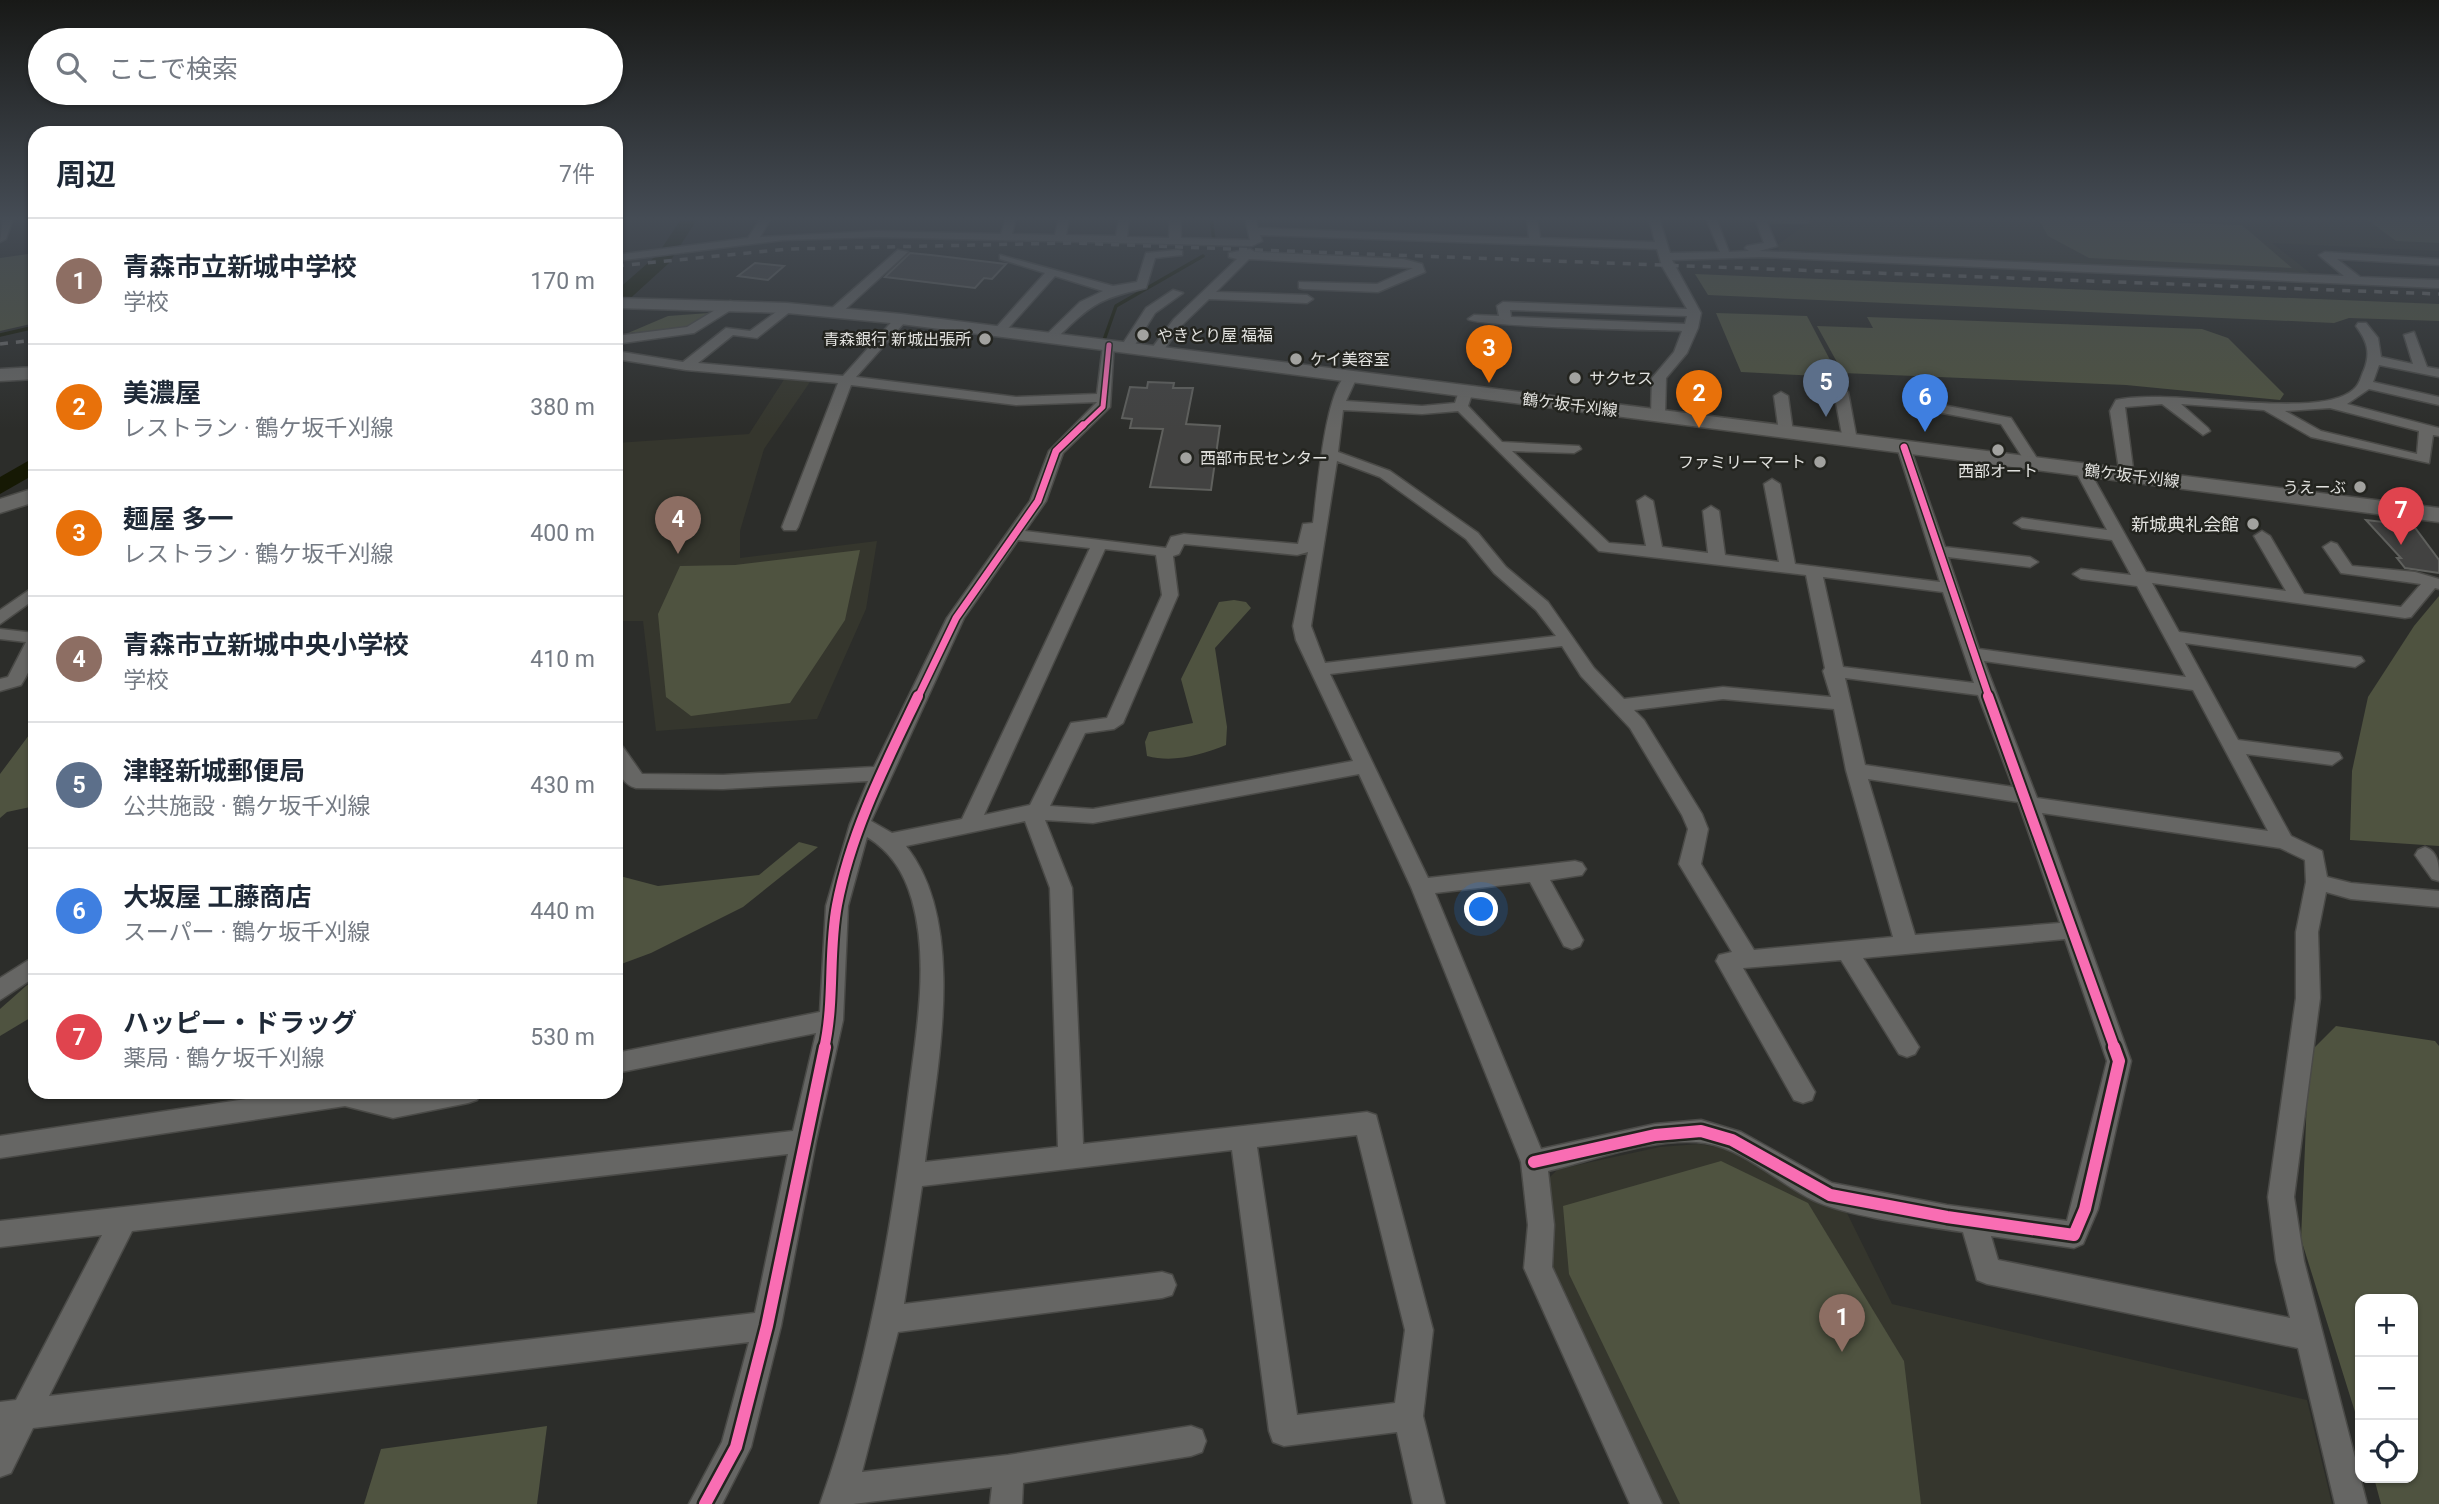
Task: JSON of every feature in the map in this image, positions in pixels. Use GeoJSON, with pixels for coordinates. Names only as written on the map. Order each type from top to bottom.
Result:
{"type":"FeatureCollection","features":[{"type":"Feature","properties":{"kind":"main road","name":"鶴ケ坂千刈線"},"geometry":{"type":"LineString","coordinates":[[623,303],[787,307],[901,319],[1350,377],[1464,399],[1658,416],[2439,515]]}},
{"type":"Feature","properties":{"kind":"main road"},"geometry":{"type":"LineString","coordinates":[[0,375],[28,373]]}},
{"type":"Feature","properties":{"kind":"main road"},"geometry":{"type":"LineString","coordinates":[[0,506],[28,497]]}},
{"type":"Feature","properties":{"kind":"street"},"geometry":{"type":"LineString","coordinates":[[835,312],[862,288]]}},
{"type":"Feature","properties":{"kind":"street"},"geometry":{"type":"LineString","coordinates":[[999,331],[1037,288]]}},
{"type":"Feature","properties":{"kind":"street"},"geometry":{"type":"LineString","coordinates":[[1107,288],[1113,290]]}},
{"type":"Feature","properties":{"kind":"street"},"geometry":{"type":"LineString","coordinates":[[1049,338],[1069,316],[1113,290],[1124,288]]}},
{"type":"Feature","properties":{"kind":"street"},"geometry":{"type":"LineString","coordinates":[[1155,352],[1178,322],[1213,288]]}},
{"type":"Feature","properties":{"kind":"street"},"geometry":{"type":"LineString","coordinates":[[1304,288],[1312,315]]}},
{"type":"Feature","properties":{"kind":"street"},"geometry":{"type":"LineString","coordinates":[[1658,416],[1659,378],[1680,353],[1692,328],[1695,313],[1680,288]]}},
{"type":"Feature","properties":{"kind":"street"},"geometry":{"type":"LineString","coordinates":[[705,1504],[736,1447],[766,1326],[803,1141],[831,1020],[837,906],[860,824],[881,773],[956,618],[1038,500],[1056,450],[1103,407],[1118,346],[1150,311],[1177,293]]}},
{"type":"Feature","properties":{"kind":"street"},"geometry":{"type":"LineString","coordinates":[[1206,295],[1307,299]]}},
{"type":"Feature","properties":{"kind":"street"},"geometry":{"type":"LineString","coordinates":[[623,339],[690,330],[730,305]]}},
{"type":"Feature","properties":{"kind":"street"},"geometry":{"type":"LineString","coordinates":[[1506,321],[1503,306],[1695,313]]}},
{"type":"Feature","properties":{"kind":"street"},"geometry":{"type":"LineString","coordinates":[[685,366],[730,331],[753,335],[787,307]]}},
{"type":"Feature","properties":{"kind":"street"},"geometry":{"type":"LineString","coordinates":[[790,527],[846,380],[901,319]]}},
{"type":"Feature","properties":{"kind":"street"},"geometry":{"type":"LineString","coordinates":[[1474,320],[1692,328]]}},
{"type":"Feature","properties":{"kind":"street"},"geometry":{"type":"LineString","coordinates":[[2127,476],[2118,405],[2168,400],[2298,408],[2357,394],[2365,384],[2366,376],[2375,360],[2372,338],[2362,326]]}},
{"type":"Feature","properties":{"kind":"street"},"geometry":{"type":"LineString","coordinates":[[2410,335],[2421,369]]}},
{"type":"Feature","properties":{"kind":"street"},"geometry":{"type":"LineString","coordinates":[[623,356],[685,366],[846,380],[1016,401],[1104,398]]}},
{"type":"Feature","properties":{"kind":"street"},"geometry":{"type":"LineString","coordinates":[[2375,360],[2439,373]]}},
{"type":"Feature","properties":{"kind":"street"},"geometry":{"type":"LineString","coordinates":[[1350,377],[1337,405],[1320,528],[1302,626],[1317,670],[1422,887],[1534,1162],[1541,1225],[1538,1268],[1646,1504]]}},
{"type":"Feature","properties":{"kind":"street"},"geometry":{"type":"LineString","coordinates":[[2365,384],[2439,401]]}},
{"type":"Feature","properties":{"kind":"street"},"geometry":{"type":"LineString","coordinates":[[1840,392],[1850,440]]}},
{"type":"Feature","properties":{"kind":"street"},"geometry":{"type":"LineString","coordinates":[[1781,396],[1786,432]]}},
{"type":"Feature","properties":{"kind":"street"},"geometry":{"type":"LineString","coordinates":[[1337,405],[1422,410],[1464,399],[1498,446],[1605,548],[1655,551],[1949,588]]}},
{"type":"Feature","properties":{"kind":"street"},"geometry":{"type":"LineString","coordinates":[[2168,400],[2203,431]]}},
{"type":"Feature","properties":{"kind":"street"},"geometry":{"type":"LineString","coordinates":[[2267,406],[2316,435],[2424,460],[2432,430],[2328,403]]}},
{"type":"Feature","properties":{"kind":"street"},"geometry":{"type":"LineString","coordinates":[[1910,404],[2006,422],[2034,463]]}},
{"type":"Feature","properties":{"kind":"street"},"geometry":{"type":"LineString","coordinates":[[1498,446],[1574,449]]}},
{"type":"Feature","properties":{"kind":"street"},"geometry":{"type":"LineString","coordinates":[[1534,1162],[1682,1129],[1714,1133],[1742,1144],[1812,1188],[1830,1195],[2074,1235],[2085,1209],[2119,1061],[2028,800],[1972,654],[1904,447]]}},
{"type":"Feature","properties":{"kind":"street"},"geometry":{"type":"LineString","coordinates":[[1331,454],[1385,474],[1416,499],[1472,536],[1489,552],[1500,570],[1542,606],[1568,640],[1587,672],[1637,724],[1692,814],[1698,829],[1690,864],[1748,959]]}},
{"type":"Feature","properties":{"kind":"street"},"geometry":{"type":"LineString","coordinates":[[2082,470],[2171,636],[2235,746],[2284,841]]}},
{"type":"Feature","properties":{"kind":"street"},"geometry":{"type":"LineString","coordinates":[[1772,484],[1788,568]]}},
{"type":"Feature","properties":{"kind":"street"},"geometry":{"type":"LineString","coordinates":[[1645,500],[1655,551]]}},
{"type":"Feature","properties":{"kind":"street"},"geometry":{"type":"LineString","coordinates":[[1710,511],[1717,559]]}},
{"type":"Feature","properties":{"kind":"street"},"geometry":{"type":"LineString","coordinates":[[2022,523],[2117,536]]}},
{"type":"Feature","properties":{"kind":"street"},"geometry":{"type":"LineString","coordinates":[[1014,535],[1158,550],[1164,553],[1173,551],[1177,540],[1184,539],[1297,550],[1305,547],[1309,527],[1320,528]]}},
{"type":"Feature","properties":{"kind":"street"},"geometry":{"type":"LineString","coordinates":[[2262,537],[2298,598]]}},
{"type":"Feature","properties":{"kind":"street"},"geometry":{"type":"LineString","coordinates":[[969,825],[1100,545]]}},
{"type":"Feature","properties":{"kind":"street"},"geometry":{"type":"LineString","coordinates":[[2331,547],[2347,569],[2435,583]]}},
{"type":"Feature","properties":{"kind":"street"},"geometry":{"type":"LineString","coordinates":[[1937,551],[2030,562]]}},
{"type":"Feature","properties":{"kind":"street"},"geometry":{"type":"LineString","coordinates":[[1071,1155],[1061,888],[1034,812],[1078,727],[1114,723],[1170,595],[1164,553]]}},
{"type":"Feature","properties":{"kind":"street"},"geometry":{"type":"LineString","coordinates":[[1812,571],[1856,770],[1906,943]]}},
{"type":"Feature","properties":{"kind":"street"},"geometry":{"type":"LineString","coordinates":[[2081,574],[2141,579],[2405,613],[2435,583]]}},
{"type":"Feature","properties":{"kind":"street"},"geometry":{"type":"LineString","coordinates":[[4,613],[28,596]]}},
{"type":"Feature","properties":{"kind":"street"},"geometry":{"type":"LineString","coordinates":[[0,635],[28,639]]}},
{"type":"Feature","properties":{"kind":"street"},"geometry":{"type":"LineString","coordinates":[[2171,636],[2355,661]]}},
{"type":"Feature","properties":{"kind":"street"},"geometry":{"type":"LineString","coordinates":[[1317,670],[1568,640]]}},
{"type":"Feature","properties":{"kind":"street"},"geometry":{"type":"LineString","coordinates":[[0,685],[15,681],[28,654]]}},
{"type":"Feature","properties":{"kind":"street"},"geometry":{"type":"LineString","coordinates":[[1972,654],[2198,684]]}},
{"type":"Feature","properties":{"kind":"street"},"geometry":{"type":"LineString","coordinates":[[1832,671],[1986,690]]}},
{"type":"Feature","properties":{"kind":"street"},"geometry":{"type":"LineString","coordinates":[[1621,706],[1690,695],[1723,693],[1840,704]]}},
{"type":"Feature","properties":{"kind":"street"},"geometry":{"type":"LineString","coordinates":[[2235,746],[2332,758]]}},
{"type":"Feature","properties":{"kind":"street"},"geometry":{"type":"LineString","coordinates":[[623,762],[636,781],[723,782],[881,773]]}},
{"type":"Feature","properties":{"kind":"street"},"geometry":{"type":"LineString","coordinates":[[892,841],[1034,812],[1093,816],[1364,766]]}},
{"type":"Feature","properties":{"kind":"street"},"geometry":{"type":"LineString","coordinates":[[1856,770],[2284,841],[2315,856],[2317,882],[2307,932],[2308,998],[2281,1197],[2290,1262],[2351,1504]]}},
{"type":"Feature","properties":{"kind":"street"},"geometry":{"type":"LineString","coordinates":[[860,824],[892,841],[916,879],[929,936],[930,1003],[912,1175],[885,1320],[866,1408],[838,1497],[1191,1441]]}},
{"type":"Feature","properties":{"kind":"street"},"geometry":{"type":"LineString","coordinates":[[2425,855],[2439,873]]}},
{"type":"Feature","properties":{"kind":"street"},"geometry":{"type":"LineString","coordinates":[[1422,887],[1575,869]]}},
{"type":"Feature","properties":{"kind":"street"},"geometry":{"type":"LineString","coordinates":[[1536,874],[1572,940]]}},
{"type":"Feature","properties":{"kind":"street"},"geometry":{"type":"LineString","coordinates":[[2317,882],[2351,891],[2439,899]]}},
{"type":"Feature","properties":{"kind":"street"},"geometry":{"type":"LineString","coordinates":[[1803,1092],[1727,961],[1846,948],[2074,930]]}},
{"type":"Feature","properties":{"kind":"street"},"geometry":{"type":"LineString","coordinates":[[1846,948],[1907,1047]]}},
{"type":"Feature","properties":{"kind":"street"},"geometry":{"type":"LineString","coordinates":[[0,991],[28,970]]}},
{"type":"Feature","properties":{"kind":"street"},"geometry":{"type":"LineString","coordinates":[[623,1062],[831,1020]]}},
{"type":"Feature","properties":{"kind":"street"},"geometry":{"type":"LineString","coordinates":[[0,1147],[318,1099]]}},
{"type":"Feature","properties":{"kind":"street"},"geometry":{"type":"LineString","coordinates":[[361,1099],[393,1107],[433,1099]]}},
{"type":"Feature","properties":{"kind":"street"},"geometry":{"type":"LineString","coordinates":[[912,1175],[1367,1123],[1419,1330],[1408,1416],[1429,1504]]}},
{"type":"Feature","properties":{"kind":"street"},"geometry":{"type":"LineString","coordinates":[[1243,1137],[1284,1431],[1408,1416]]}},
{"type":"Feature","properties":{"kind":"street"},"geometry":{"type":"LineString","coordinates":[[0,1234],[803,1141]]}},
{"type":"Feature","properties":{"kind":"street"},"geometry":{"type":"LineString","coordinates":[[0,1462],[12,1415],[125,1218]]}},
{"type":"Feature","properties":{"kind":"street"},"geometry":{"type":"LineString","coordinates":[[1973,1220],[1987,1271],[2309,1336]]}},
{"type":"Feature","properties":{"kind":"street"},"geometry":{"type":"LineString","coordinates":[[885,1320],[1163,1285]]}},
{"type":"Feature","properties":{"kind":"street"},"geometry":{"type":"LineString","coordinates":[[12,1415],[766,1326]]}},
{"type":"Feature","properties":{"kind":"street"},"geometry":{"type":"LineString","coordinates":[[1006,1504],[1008,1470]]}},
{"type":"Feature","properties":{"kind":"shaded area"},"geometry":{"type":"Polygon","coordinates":[[[785,378],[810,382],[764,449],[740,531],[740,558],[877,541],[866,609],[817,719],[656,731],[643,621],[623,621],[623,443],[749,434],[785,378]]]}},
{"type":"Feature","properties":{"kind":"shaded area"},"geometry":{"type":"Polygon","coordinates":[[[1699,1144],[1727,1149],[1844,1207],[1892,1304],[2307,1400],[2332,1504],[1658,1504],[1553,1287],[1547,1180],[1557,1170],[1660,1147],[1699,1144]]]}},
{"type":"Feature","properties":{"kind":"green space"},"geometry":{"type":"Polygon","coordinates":[[[0,288],[28,288],[28,325],[0,331],[0,288]]]}},
{"type":"Feature","properties":{"kind":"green space"},"geometry":{"type":"Polygon","coordinates":[[[1704,288],[2047,288],[2439,304],[2439,321],[2349,318],[2334,323],[1708,295],[1704,288]]]}},
{"type":"Feature","properties":{"kind":"green space"},"geometry":{"type":"Polygon","coordinates":[[[709,313],[684,328],[628,333],[668,316],[709,313]]]}},
{"type":"Feature","properties":{"kind":"green space"},"geometry":{"type":"Polygon","coordinates":[[[1716,313],[1807,316],[1839,377],[1741,372],[1716,313]]]}},
{"type":"Feature","properties":{"kind":"green space"},"geometry":{"type":"Polygon","coordinates":[[[1867,317],[2202,329],[2228,338],[2284,394],[2280,400],[2126,385],[1843,373],[1817,326],[1873,328],[1867,317]]]}},
{"type":"Feature","properties":{"kind":"green space"},"geometry":{"type":"Polygon","coordinates":[[[860,550],[845,620],[790,703],[691,716],[666,697],[658,614],[680,566],[735,565],[860,550]]]}},
{"type":"Feature","properties":{"kind":"green space"},"geometry":{"type":"Polygon","coordinates":[[[2439,596],[2439,846],[2350,840],[2352,771],[2368,697],[2414,626],[2439,596]]]}},
{"type":"Feature","properties":{"kind":"green space"},"geometry":{"type":"Polygon","coordinates":[[[1219,602],[1246,602],[1251,608],[1215,648],[1227,727],[1226,745],[1187,757],[1167,759],[1147,756],[1145,742],[1149,732],[1193,723],[1181,679],[1219,602]]]}},
{"type":"Feature","properties":{"kind":"green space"},"geometry":{"type":"Polygon","coordinates":[[[28,736],[28,808],[7,812],[0,818],[0,774],[28,736]]]}},
{"type":"Feature","properties":{"kind":"green space"},"geometry":{"type":"Polygon","coordinates":[[[799,842],[818,847],[743,907],[651,953],[623,963],[623,877],[658,886],[759,875],[799,842]]]}},
{"type":"Feature","properties":{"kind":"green space"},"geometry":{"type":"Polygon","coordinates":[[[28,984],[28,1019],[0,1036],[0,1009],[28,984]]]}},
{"type":"Feature","properties":{"kind":"green space"},"geometry":{"type":"Polygon","coordinates":[[[2336,1026],[2435,1041],[2439,1046],[2439,1504],[2381,1504],[2375,1483],[2418,1483],[2418,1294],[2355,1294],[2355,1412],[2301,1239],[2309,1053],[2336,1026]]]}},
{"type":"Feature","properties":{"kind":"green space"},"geometry":{"type":"Polygon","coordinates":[[[1721,1161],[1808,1203],[1904,1361],[1921,1504],[1680,1504],[1569,1274],[1563,1206],[1721,1161]]]}},
{"type":"Feature","properties":{"kind":"green space"},"geometry":{"type":"Polygon","coordinates":[[[547,1426],[537,1504],[364,1504],[381,1449],[547,1426]]]}},
{"type":"Feature","properties":{"kind":"building","name":"西部市民センター"},"geometry":{"type":"Polygon","coordinates":[[[1148,382],[1174,383],[1173,388],[1193,388],[1186,424],[1220,426],[1211,490],[1150,487],[1163,429],[1130,428],[1132,419],[1122,418],[1130,387],[1147,388],[1148,382]]]}},
{"type":"Feature","properties":{"kind":"building"},"geometry":{"type":"Polygon","coordinates":[[[2388,518],[2410,521],[2439,560],[2439,573],[2405,568],[2397,558],[2401,558],[2366,520],[2392,523],[2388,518]]]}},
{"type":"Feature","properties":{"kind":"waterway"},"geometry":{"type":"LineString","coordinates":[[623,295],[630,288]]}},
{"type":"Feature","properties":{"kind":"waterway"},"geometry":{"type":"LineString","coordinates":[[1104,340],[1116,306],[1147,288]]}},
{"type":"Feature","properties":{"kind":"waterway"},"geometry":{"type":"LineString","coordinates":[[0,335],[28,329]]}},
{"type":"Feature","properties":{"kind":"waterway"},"geometry":{"type":"LineString","coordinates":[[0,487],[28,469]]}},
{"type":"Feature","properties":{"kind":"railway"},"geometry":{"type":"LineString","coordinates":[[2283,288],[2439,294]]}},
{"type":"Feature","properties":{"kind":"railway"},"geometry":{"type":"LineString","coordinates":[[0,344],[28,341]]}},
{"type":"Feature","properties":{"kind":"cycle path"},"geometry":{"type":"LineString","coordinates":[[705,1504],[736,1447],[767,1326],[803,1141],[831,1020],[837,906],[860,824],[881,773],[956,618],[1038,501],[1056,451],[1103,407],[1109,345]]}},
{"type":"Feature","properties":{"kind":"cycle path"},"geometry":{"type":"LineString","coordinates":[[1534,1162],[1628,1140],[1701,1131],[1732,1140],[1830,1195],[1947,1217],[2074,1235],[2085,1209],[2119,1061],[2029,804],[1972,654],[1904,447]]}},
{"type":"Feature","properties":{"kind":"place","name":"やきとり屋 福福"},"geometry":{"type":"Point","coordinates":[1143,335]}},
{"type":"Feature","properties":{"kind":"place","name":"青森銀行 新城出張所"},"geometry":{"type":"Point","coordinates":[985,339]}},
{"type":"Feature","properties":{"kind":"place","name":"ケイ美容室"},"geometry":{"type":"Point","coordinates":[1296,359]}},
{"type":"Feature","properties":{"kind":"place","name":"サクセス"},"geometry":{"type":"Point","coordinates":[1575,378]}},
{"type":"Feature","properties":{"kind":"place","name":"麺屋 多一"},"geometry":{"type":"Point","coordinates":[1489,383]}},
{"type":"Feature","properties":{"kind":"place","name":"津軽新城郵便局"},"geometry":{"type":"Point","coordinates":[1826,417]}},
{"type":"Feature","properties":{"kind":"place","name":"美濃屋"},"geometry":{"type":"Point","coordinates":[1699,428]}},
{"type":"Feature","properties":{"kind":"place","name":"大坂屋 工藤商店"},"geometry":{"type":"Point","coordinates":[1925,432]}},
{"type":"Feature","properties":{"kind":"place","name":"西部オート"},"geometry":{"type":"Point","coordinates":[1998,450]}},
{"type":"Feature","properties":{"kind":"place","name":"西部市民センター"},"geometry":{"type":"Point","coordinates":[1186,458]}},
{"type":"Feature","properties":{"kind":"place","name":"ファミリーマート"},"geometry":{"type":"Point","coordinates":[1820,462]}},
{"type":"Feature","properties":{"kind":"place","name":"うえーぶ"},"geometry":{"type":"Point","coordinates":[2360,487]}},
{"type":"Feature","properties":{"kind":"place","name":"新城典礼会館"},"geometry":{"type":"Point","coordinates":[2253,524]}},
{"type":"Feature","properties":{"kind":"place","name":"ハッピー・ドラッグ"},"geometry":{"type":"Point","coordinates":[2401,545]}},
{"type":"Feature","properties":{"kind":"place","name":"青森市立新城中央小学校"},"geometry":{"type":"Point","coordinates":[678,554]}},
{"type":"Feature","properties":{"kind":"place","name":"青森市立新城中学校"},"geometry":{"type":"Point","coordinates":[1842,1352]}}]}
